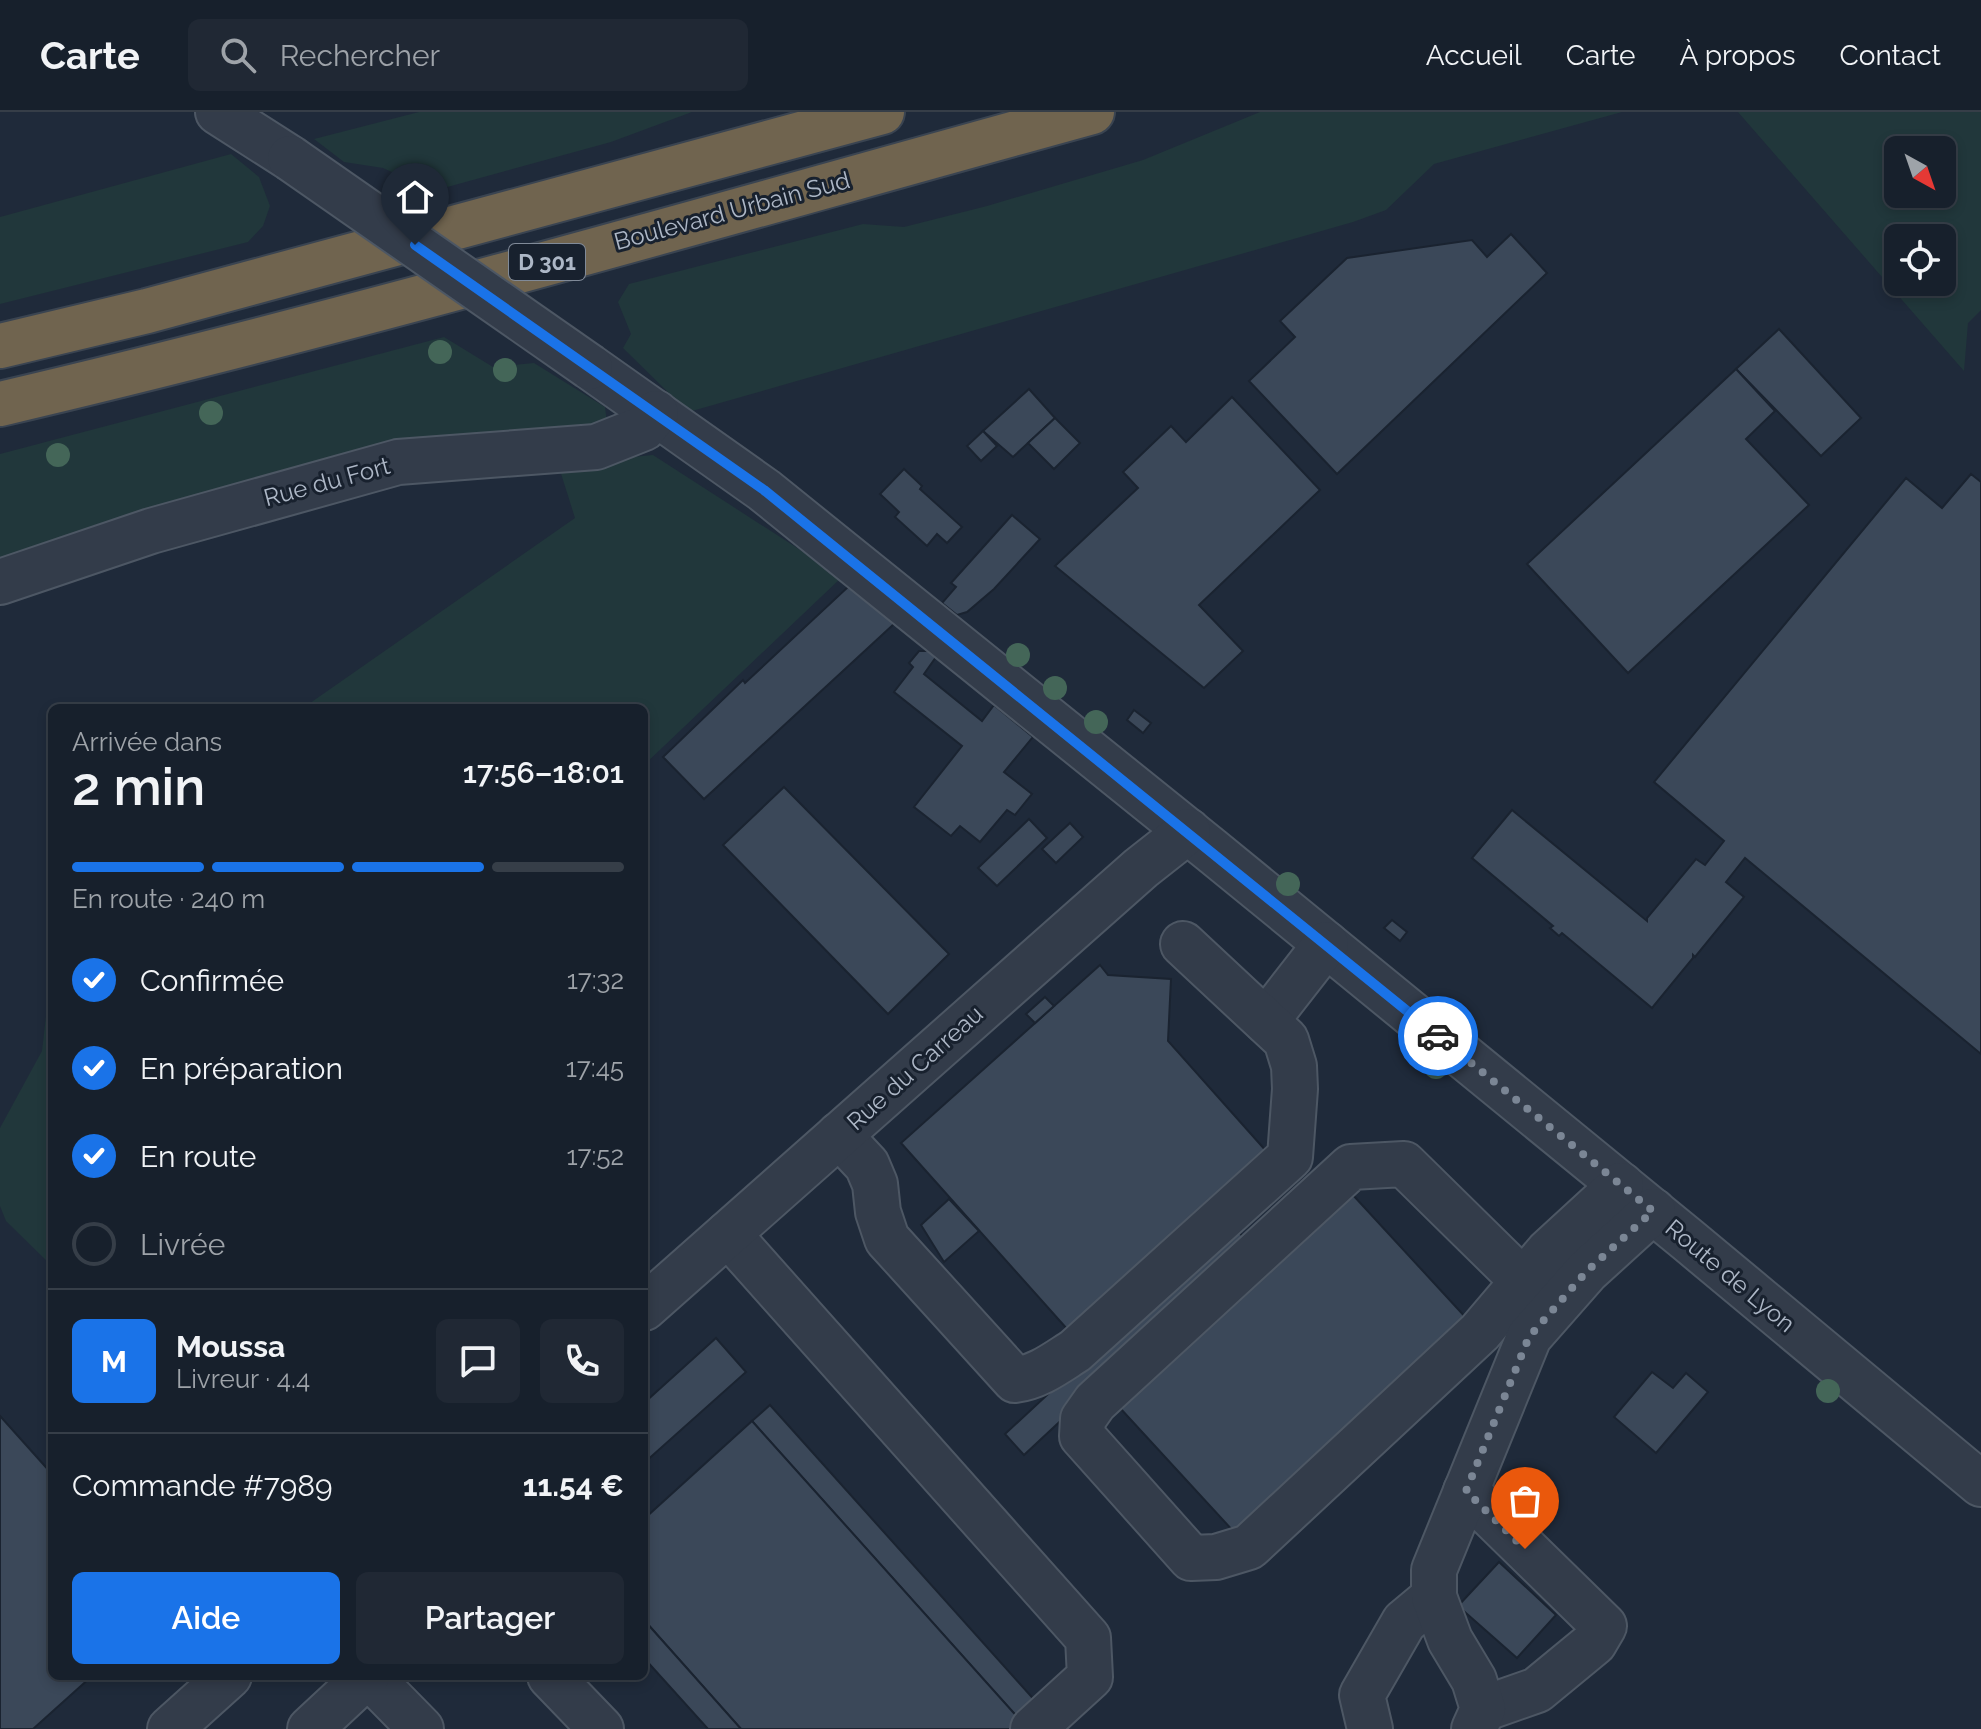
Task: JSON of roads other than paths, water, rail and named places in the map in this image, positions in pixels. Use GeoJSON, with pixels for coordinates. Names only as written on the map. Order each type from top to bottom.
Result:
{"type":"FeatureCollection","features":[{"type":"Feature","properties":{"kind":"highway","name":"D 301"},"geometry":{"type":"LineString","coordinates":[[0,346],[147,311],[882,112]]}},
{"type":"Feature","properties":{"kind":"highway","name":"Boulevard Urbain Sud"},"geometry":{"type":"LineString","coordinates":[[0,404],[420,297],[1092,112]]}},
{"type":"Feature","properties":{"kind":"street","name":"Route de Lyon"},"geometry":{"type":"LineString","coordinates":[[218,112],[290,158],[764,490],[1188,831],[1981,1484]]}},
{"type":"Feature","properties":{"kind":"street","name":"Rue du Fort"},"geometry":{"type":"LineString","coordinates":[[0,582],[151,531],[398,462],[596,447],[644,428],[656,413]]}},
{"type":"Feature","properties":{"kind":"street","name":"Rue du Carreau"},"geometry":{"type":"LineString","coordinates":[[648,1304],[1141,868],[1188,831]]}},
{"type":"Feature","properties":{"kind":"street"},"geometry":{"type":"LineString","coordinates":[[839,1135],[867,1165],[875,1184],[878,1212],[887,1239],[1015,1380],[1028,1379],[1075,1351],[1290,1157],[1295,1100],[1294,1066],[1286,1040],[1183,944]]}},
{"type":"Feature","properties":{"kind":"street"},"geometry":{"type":"LineString","coordinates":[[1266,1021],[1326,944]]}},
{"type":"Feature","properties":{"kind":"street"},"geometry":{"type":"LineString","coordinates":[[1523,1281],[1404,1164],[1351,1167],[1095,1402],[1083,1419],[1082,1436],[1191,1558],[1216,1557],[1249,1547],[1480,1332],[1548,1252],[1637,1198]]}},
{"type":"Feature","properties":{"kind":"street"},"geometry":{"type":"LineString","coordinates":[[1466,1491],[1604,1626],[1594,1643],[1537,1690],[1479,1719],[1474,1680],[1450,1640],[1434,1597],[1434,1570],[1466,1491],[1529,1337],[1587,1271],[1637,1198]]}},
{"type":"Feature","properties":{"kind":"street"},"geometry":{"type":"LineString","coordinates":[[728,1234],[1088,1638],[1090,1677],[1033,1729]]}},
{"type":"Feature","properties":{"kind":"street"},"geometry":{"type":"LineString","coordinates":[[1370,1729],[1362,1695],[1404,1622],[1434,1597]]}},
{"type":"Feature","properties":{"kind":"street"},"geometry":{"type":"LineString","coordinates":[[170,1729],[225,1680]]}},
{"type":"Feature","properties":{"kind":"street"},"geometry":{"type":"LineString","coordinates":[[310,1729],[364,1680]]}},
{"type":"Feature","properties":{"kind":"street"},"geometry":{"type":"LineString","coordinates":[[372,1680],[421,1729]]}},
{"type":"Feature","properties":{"kind":"street"},"geometry":{"type":"LineString","coordinates":[[554,1680],[601,1729]]}}]}
